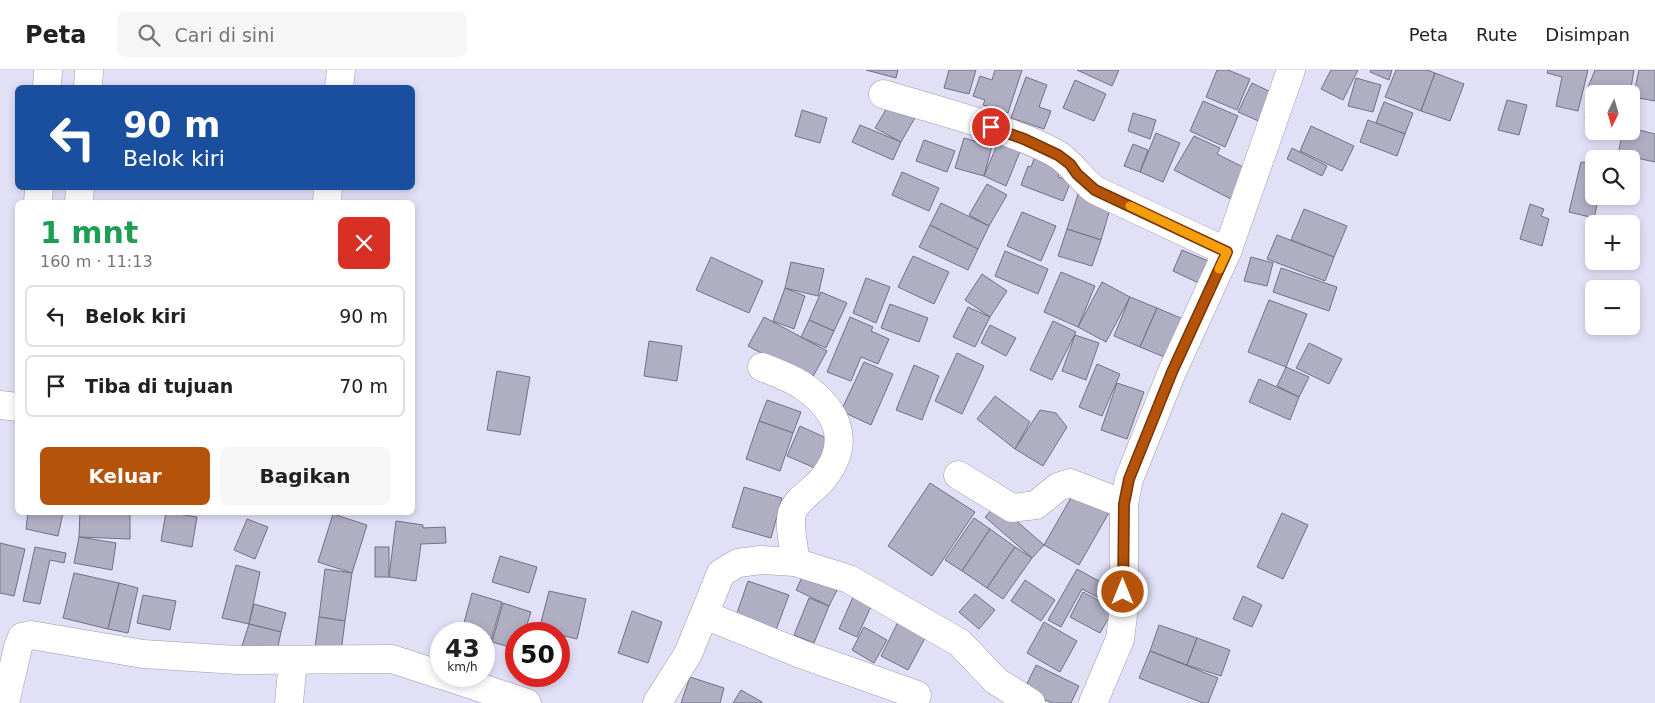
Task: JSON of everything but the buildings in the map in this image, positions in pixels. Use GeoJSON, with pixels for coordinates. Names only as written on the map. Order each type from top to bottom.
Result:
{"type":"FeatureCollection","features":[{"type":"Feature","properties":{"kind":"street"},"geometry":{"type":"LineString","coordinates":[[47,85],[48,70]]}},
{"type":"Feature","properties":{"kind":"street"},"geometry":{"type":"LineString","coordinates":[[88,85],[89,70]]}},
{"type":"Feature","properties":{"kind":"street"},"geometry":{"type":"LineString","coordinates":[[339,85],[341,70]]}},
{"type":"Feature","properties":{"kind":"street"},"geometry":{"type":"LineString","coordinates":[[1093,703],[1120,639],[1124,608],[1124,504],[1129,479],[1148,431],[1227,252],[1290,70]]}},
{"type":"Feature","properties":{"kind":"street"},"geometry":{"type":"LineString","coordinates":[[883,94],[963,117],[1024,139],[1064,159],[1095,190],[1227,252]]}},
{"type":"Feature","properties":{"kind":"street"},"geometry":{"type":"LineString","coordinates":[[762,367],[800,384],[819,400],[834,418],[839,430],[840,443],[833,464],[825,478],[801,499],[792,513],[795,562]]}},
{"type":"Feature","properties":{"kind":"street"},"geometry":{"type":"LineString","coordinates":[[0,405],[15,407]]}},
{"type":"Feature","properties":{"kind":"street"},"geometry":{"type":"LineString","coordinates":[[958,475],[1012,508],[1036,505],[1058,487],[1070,484],[1124,504]]}},
{"type":"Feature","properties":{"kind":"street"},"geometry":{"type":"LineString","coordinates":[[657,703],[688,654],[721,573],[738,563],[761,560],[795,562],[849,579],[960,642],[996,681],[1031,703]]}},
{"type":"Feature","properties":{"kind":"street"},"geometry":{"type":"LineString","coordinates":[[705,615],[801,654],[917,696]]}},
{"type":"Feature","properties":{"kind":"street"},"geometry":{"type":"LineString","coordinates":[[11,635],[31,635],[143,654],[236,660],[392,659],[430,671]]}},
{"type":"Feature","properties":{"kind":"street"},"geometry":{"type":"LineString","coordinates":[[4,703],[18,647],[11,635]]}},
{"type":"Feature","properties":{"kind":"street"},"geometry":{"type":"LineString","coordinates":[[288,703],[293,660]]}},
{"type":"Feature","properties":{"kind":"street"},"geometry":{"type":"LineString","coordinates":[[478,687],[526,703]]}},
{"type":"Feature","properties":{"kind":"slow traffic"},"geometry":{"type":"LineString","coordinates":[[1130,206],[1227,252],[1219,269]]}},
{"type":"Feature","properties":{"kind":"route"},"geometry":{"type":"LineString","coordinates":[[991,127],[1024,139],[1058,155],[1070,164],[1077,174],[1095,190],[1227,252],[1172,372],[1129,479],[1124,504],[1123,592]]}}]}
